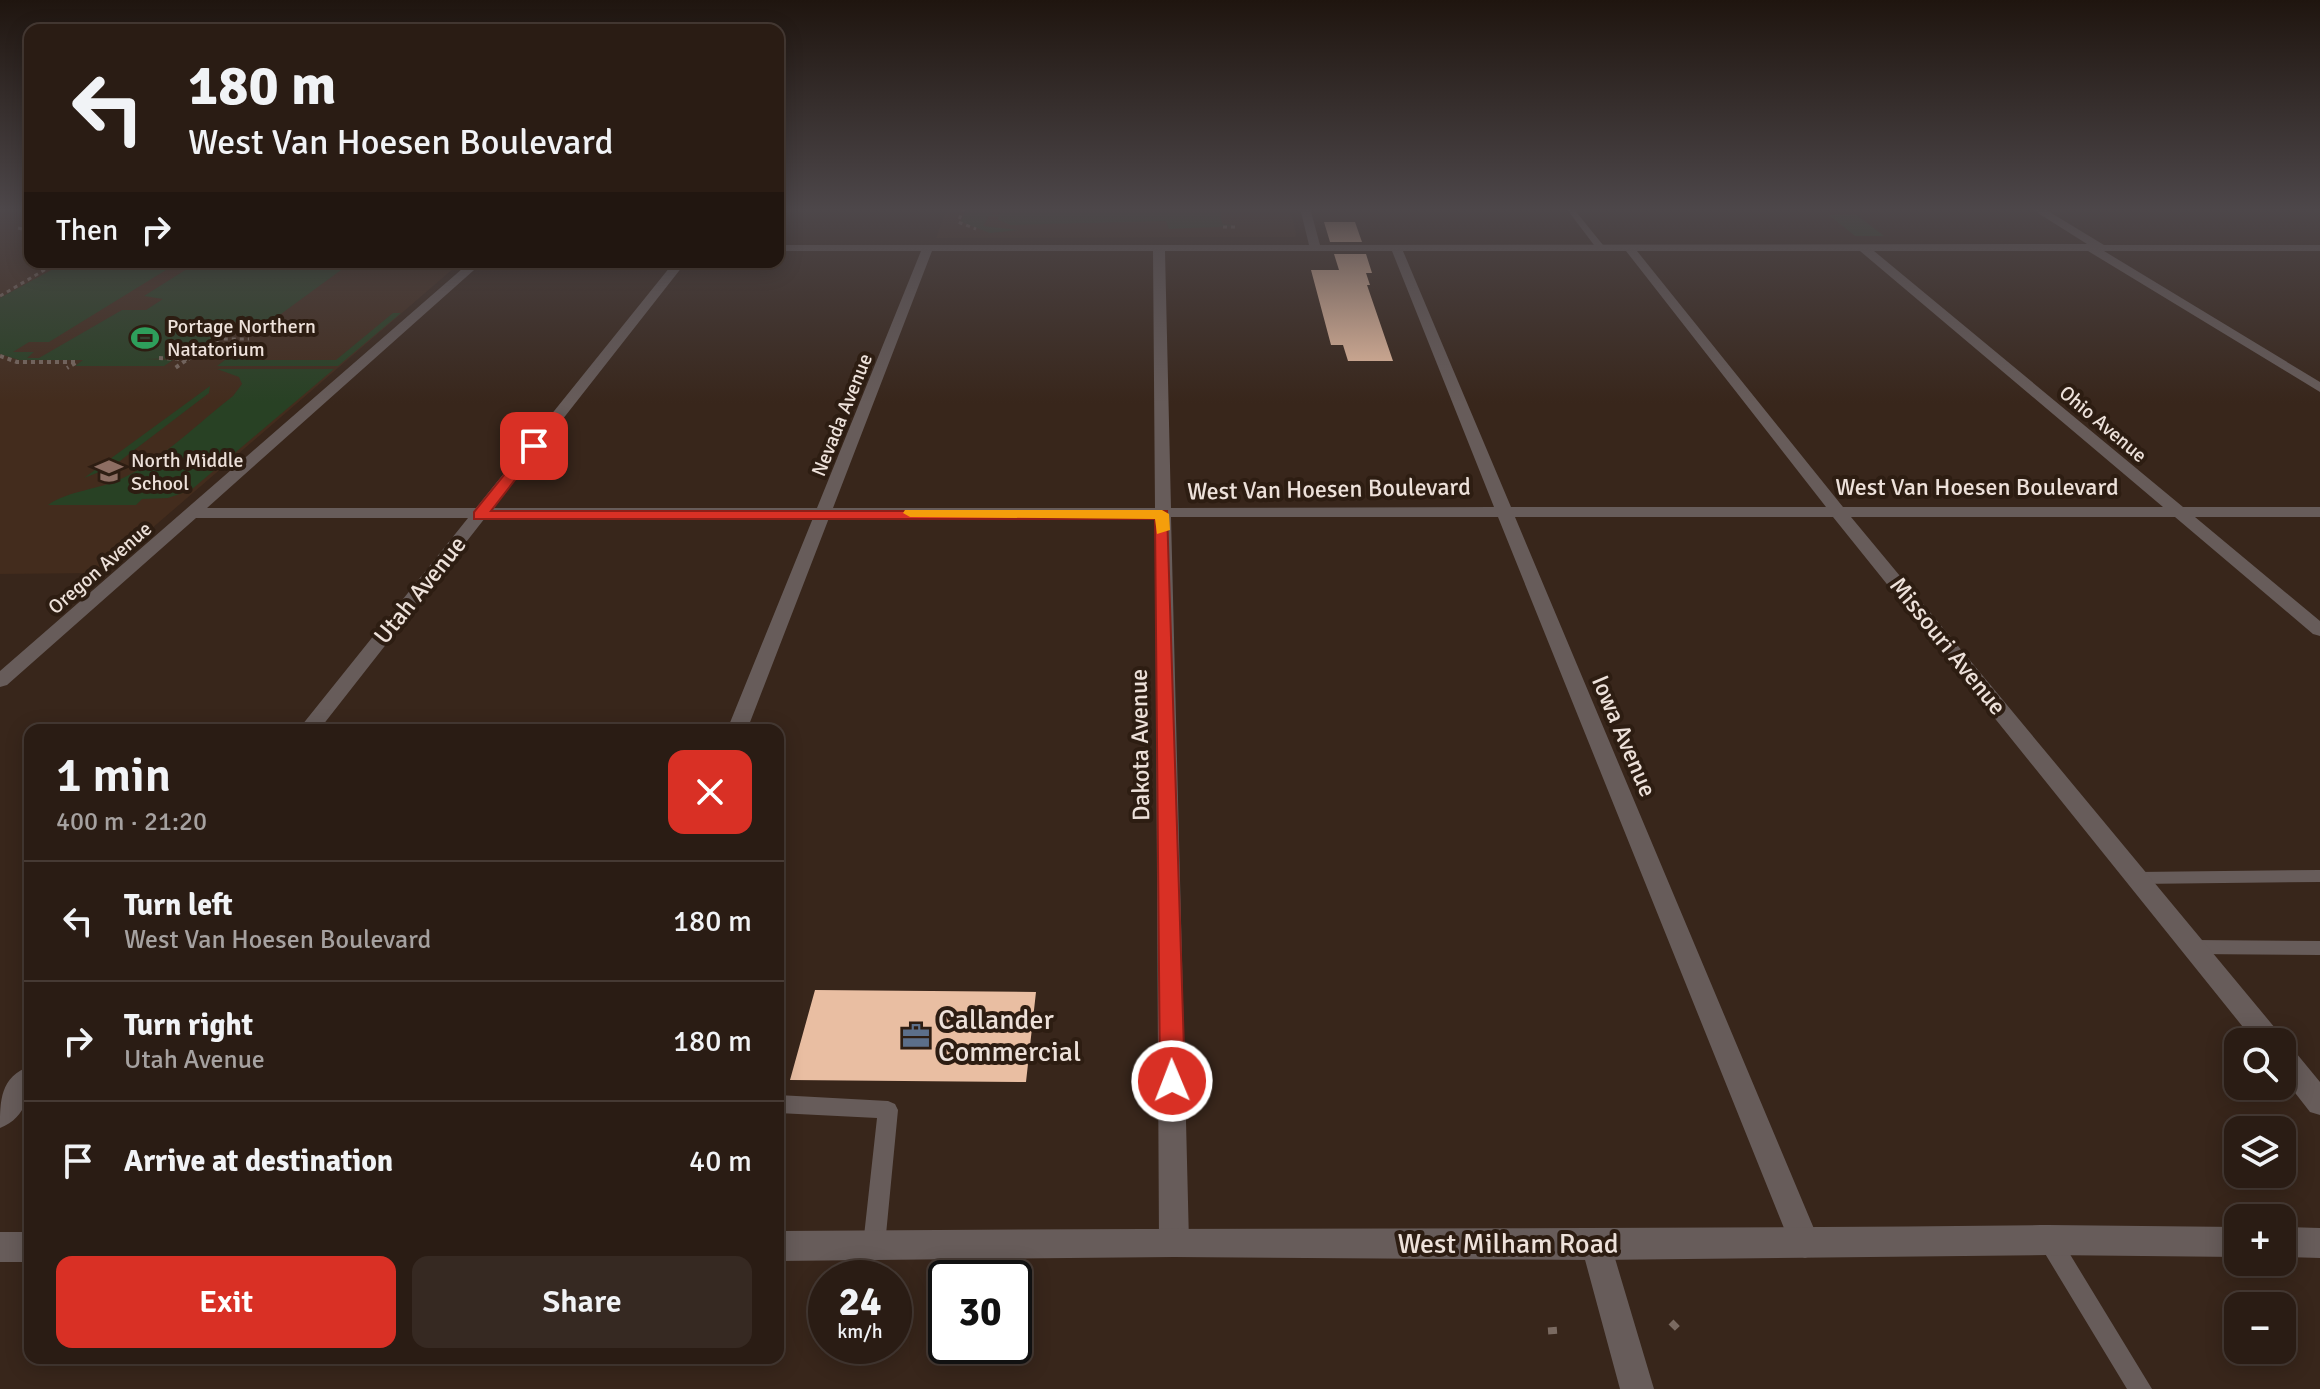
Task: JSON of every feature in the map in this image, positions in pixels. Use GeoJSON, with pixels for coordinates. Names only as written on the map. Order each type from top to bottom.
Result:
{"type":"FeatureCollection","features":[{"type":"Feature","properties":{"kind":"street","name":"Oregon Avenue"},"geometry":{"type":"LineString","coordinates":[[0,681],[195,513],[465,273]]}},
{"type":"Feature","properties":{"kind":"street","name":"Utah Avenue"},"geometry":{"type":"LineString","coordinates":[[313,724],[671,273]]}},
{"type":"Feature","properties":{"kind":"street","name":"Nevada Avenue"},"geometry":{"type":"LineString","coordinates":[[739,724],[918,273]]}},
{"type":"Feature","properties":{"kind":"street","name":"Dakota Avenue"},"geometry":{"type":"LineString","coordinates":[[1159,273],[1174,1242]]}},
{"type":"Feature","properties":{"kind":"street","name":"Iowa Avenue"},"geometry":{"type":"LineString","coordinates":[[1406,273],[1805,1243]]}},
{"type":"Feature","properties":{"kind":"street","name":"Missouri Avenue"},"geometry":{"type":"LineString","coordinates":[[1648,273],[1837,511],[2260,1028]]}},
{"type":"Feature","properties":{"kind":"street","name":"Ohio Avenue"},"geometry":{"type":"LineString","coordinates":[[1892,273],[2175,512],[2320,630]]}},
{"type":"Feature","properties":{"kind":"street"},"geometry":{"type":"LineString","coordinates":[[2130,273],[2320,388]]}},
{"type":"Feature","properties":{"kind":"street","name":"West Van Hoesen Boulevard"},"geometry":{"type":"LineString","coordinates":[[195,513],[2320,512]]}},
{"type":"Feature","properties":{"kind":"street"},"geometry":{"type":"LineString","coordinates":[[2296,1073],[2320,1103]]}},
{"type":"Feature","properties":{"kind":"street"},"geometry":{"type":"LineString","coordinates":[[0,1115],[24,1085]]}},
{"type":"Feature","properties":{"kind":"street","name":"West Milham Road"},"geometry":{"type":"LineString","coordinates":[[784,1246],[1174,1242],[1596,1245],[2048,1240],[2224,1242]]}},
{"type":"Feature","properties":{"kind":"street"},"geometry":{"type":"LineString","coordinates":[[2296,1242],[2320,1243]]}},
{"type":"Feature","properties":{"kind":"street"},"geometry":{"type":"LineString","coordinates":[[1596,1245],[1637,1389]]}},
{"type":"Feature","properties":{"kind":"street"},"geometry":{"type":"LineString","coordinates":[[0,1247],[24,1247]]}},
{"type":"Feature","properties":{"kind":"lane"},"geometry":{"type":"LineString","coordinates":[[2137,878],[2320,876]]}},
{"type":"Feature","properties":{"kind":"lane"},"geometry":{"type":"LineString","coordinates":[[2193,947],[2320,948]]}},
{"type":"Feature","properties":{"kind":"lane"},"geometry":{"type":"LineString","coordinates":[[784,1104],[888,1110],[874,1245]]}},
{"type":"Feature","properties":{"kind":"lane"},"geometry":{"type":"LineString","coordinates":[[2048,1240],[2140,1389]]}},
{"type":"Feature","properties":{"kind":"path"},"geometry":{"type":"LineString","coordinates":[[1,294],[39,273]]}},
{"type":"Feature","properties":{"kind":"path"},"geometry":{"type":"LineString","coordinates":[[215,323],[271,323]]}},
{"type":"Feature","properties":{"kind":"path"},"geometry":{"type":"LineString","coordinates":[[175,368],[220,339],[249,339]]}},
{"type":"Feature","properties":{"kind":"path"},"geometry":{"type":"LineString","coordinates":[[0,356],[17,362],[77,362],[67,368]]}},
{"type":"Feature","properties":{"kind":"path"},"geometry":{"type":"LineString","coordinates":[[159,358],[188,359]]}},
{"type":"Feature","properties":{"kind":"path"},"geometry":{"type":"LineString","coordinates":[[1671,1322],[1682,1333]]}},
{"type":"Feature","properties":{"kind":"path"},"geometry":{"type":"LineString","coordinates":[[1548,1331],[1561,1330]]}},
{"type":"Feature","properties":{"kind":"shaded area","name":"North Middle School"},"geometry":{"type":"Polygon","coordinates":[[[0,273],[448,273],[100,573],[0,574],[0,273]]]}},
{"type":"Feature","properties":{"kind":"green space"},"geometry":{"type":"Polygon","coordinates":[[[46,273],[161,273],[49,342],[29,342],[13,352],[34,352],[27,358],[39,358],[122,310],[146,310],[163,299],[144,296],[181,273],[337,273],[270,322],[218,322],[215,324],[234,324],[186,358],[146,359],[173,360],[164,366],[75,366],[83,360],[19,360],[0,354],[0,298],[46,273]]]}},
{"type":"Feature","properties":{"kind":"green space"},"geometry":{"type":"Polygon","coordinates":[[[393,313],[401,313],[338,366],[217,366],[234,353],[250,354],[246,360],[336,360],[393,313]]]}},
{"type":"Feature","properties":{"kind":"green space"},"geometry":{"type":"Polygon","coordinates":[[[217,369],[334,369],[191,490],[168,498],[142,499],[136,505],[48,505],[65,496],[123,478],[180,440],[233,396],[242,384],[239,377],[217,369]]]}},
{"type":"Feature","properties":{"kind":"green space"},"geometry":{"type":"Polygon","coordinates":[[[210,386],[209,393],[112,467],[84,478],[210,386]]]}},
{"type":"Feature","properties":{"kind":"building"},"geometry":{"type":"Polygon","coordinates":[[[1312,273],[1372,273],[1366,273],[1370,285],[1367,285],[1393,361],[1348,361],[1343,345],[1331,345],[1312,273]]]}},
{"type":"Feature","properties":{"kind":"building","name":"Callander Commercial"},"geometry":{"type":"Polygon","coordinates":[[[815,990],[1036,992],[1026,1082],[790,1080],[815,990]]]}},
{"type":"Feature","properties":{"kind":"slow traffic"},"geometry":{"type":"LineString","coordinates":[[910,513],[1162,514],[1162,530]]}},
{"type":"Feature","properties":{"kind":"place","name":"Portage Northern Natatorium"},"geometry":{"type":"Point","coordinates":[145,338]}},
{"type":"Feature","properties":{"kind":"place","name":"North Middle School"},"geometry":{"type":"Point","coordinates":[109,471]}},
{"type":"Feature","properties":{"kind":"place","name":"Callander Commercial"},"geometry":{"type":"Point","coordinates":[916,1036]}},
{"type":"Feature","properties":{"kind":"route"},"geometry":{"type":"LineString","coordinates":[[534,446],[480,515],[825,512],[1162,514],[1172,1081]]}}]}
